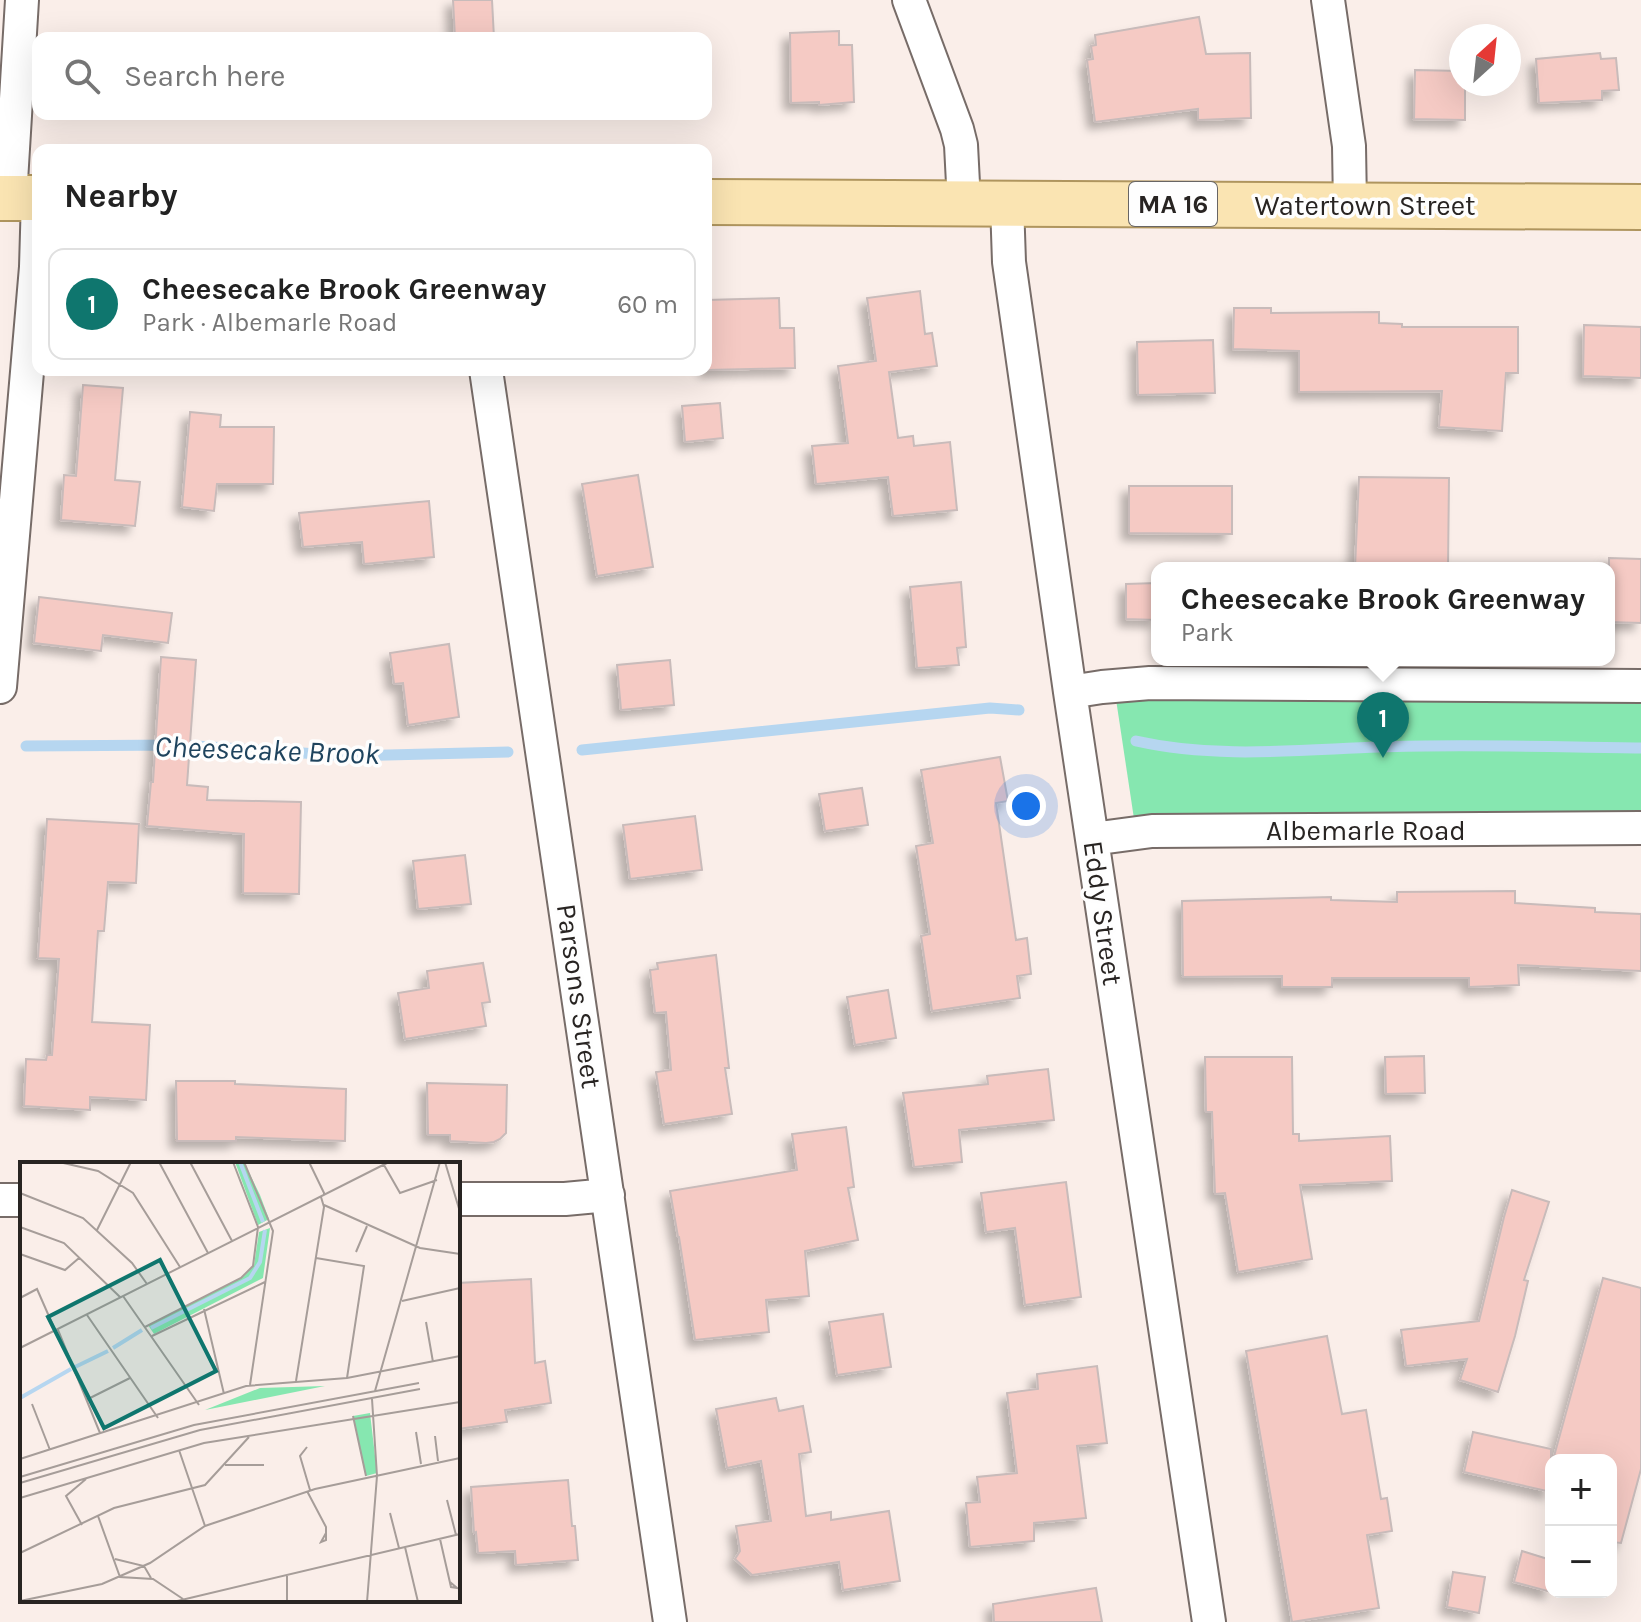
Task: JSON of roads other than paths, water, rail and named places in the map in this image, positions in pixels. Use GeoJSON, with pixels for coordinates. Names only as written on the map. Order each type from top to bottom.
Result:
{"type":"FeatureCollection","features":[{"type":"Feature","properties":{"kind":"main road","name":"Watertown Street"},"geometry":{"type":"LineString","coordinates":[[712,202],[1641,207]]}},
{"type":"Feature","properties":{"kind":"street"},"geometry":{"type":"LineString","coordinates":[[22,0],[22,198],[32,263]]}},
{"type":"Feature","properties":{"kind":"street"},"geometry":{"type":"LineString","coordinates":[[909,0],[957,129],[961,145],[964,203]]}},
{"type":"Feature","properties":{"kind":"street"},"geometry":{"type":"LineString","coordinates":[[1328,0],[1349,146],[1350,205]]}},
{"type":"Feature","properties":{"kind":"street","name":"Eddy Street"},"geometry":{"type":"LineString","coordinates":[[1007,203],[1009,262],[1070,692],[1209,1622]]}},
{"type":"Feature","properties":{"kind":"street"},"geometry":{"type":"LineString","coordinates":[[0,687],[32,318]]}},
{"type":"Feature","properties":{"kind":"street","name":"Parsons Street"},"geometry":{"type":"LineString","coordinates":[[487,376],[670,1622]]}},
{"type":"Feature","properties":{"kind":"street"},"geometry":{"type":"LineString","coordinates":[[1070,692],[1150,683],[1641,686]]}},
{"type":"Feature","properties":{"kind":"street","name":"Albemarle Road"},"geometry":{"type":"LineString","coordinates":[[1092,839],[1152,831],[1641,828]]}},
{"type":"Feature","properties":{"kind":"street"},"geometry":{"type":"LineString","coordinates":[[460,1199],[565,1199],[608,1195]]}},
{"type":"Feature","properties":{"kind":"waterway","name":"Cheesecake Brook"},"geometry":{"type":"LineString","coordinates":[[582,750],[990,708],[1019,710]]}},
{"type":"Feature","properties":{"kind":"waterway","name":"Cheesecake Brook"},"geometry":{"type":"LineString","coordinates":[[1136,741],[1226,752],[1444,746],[1641,748]]}},
{"type":"Feature","properties":{"kind":"waterway","name":"Cheesecake Brook"},"geometry":{"type":"LineString","coordinates":[[26,746],[181,745],[348,756],[508,752]]}},
{"type":"Feature","properties":{"kind":"place","name":"Cheesecake Brook Greenway"},"geometry":{"type":"Point","coordinates":[1383,758]}}]}
